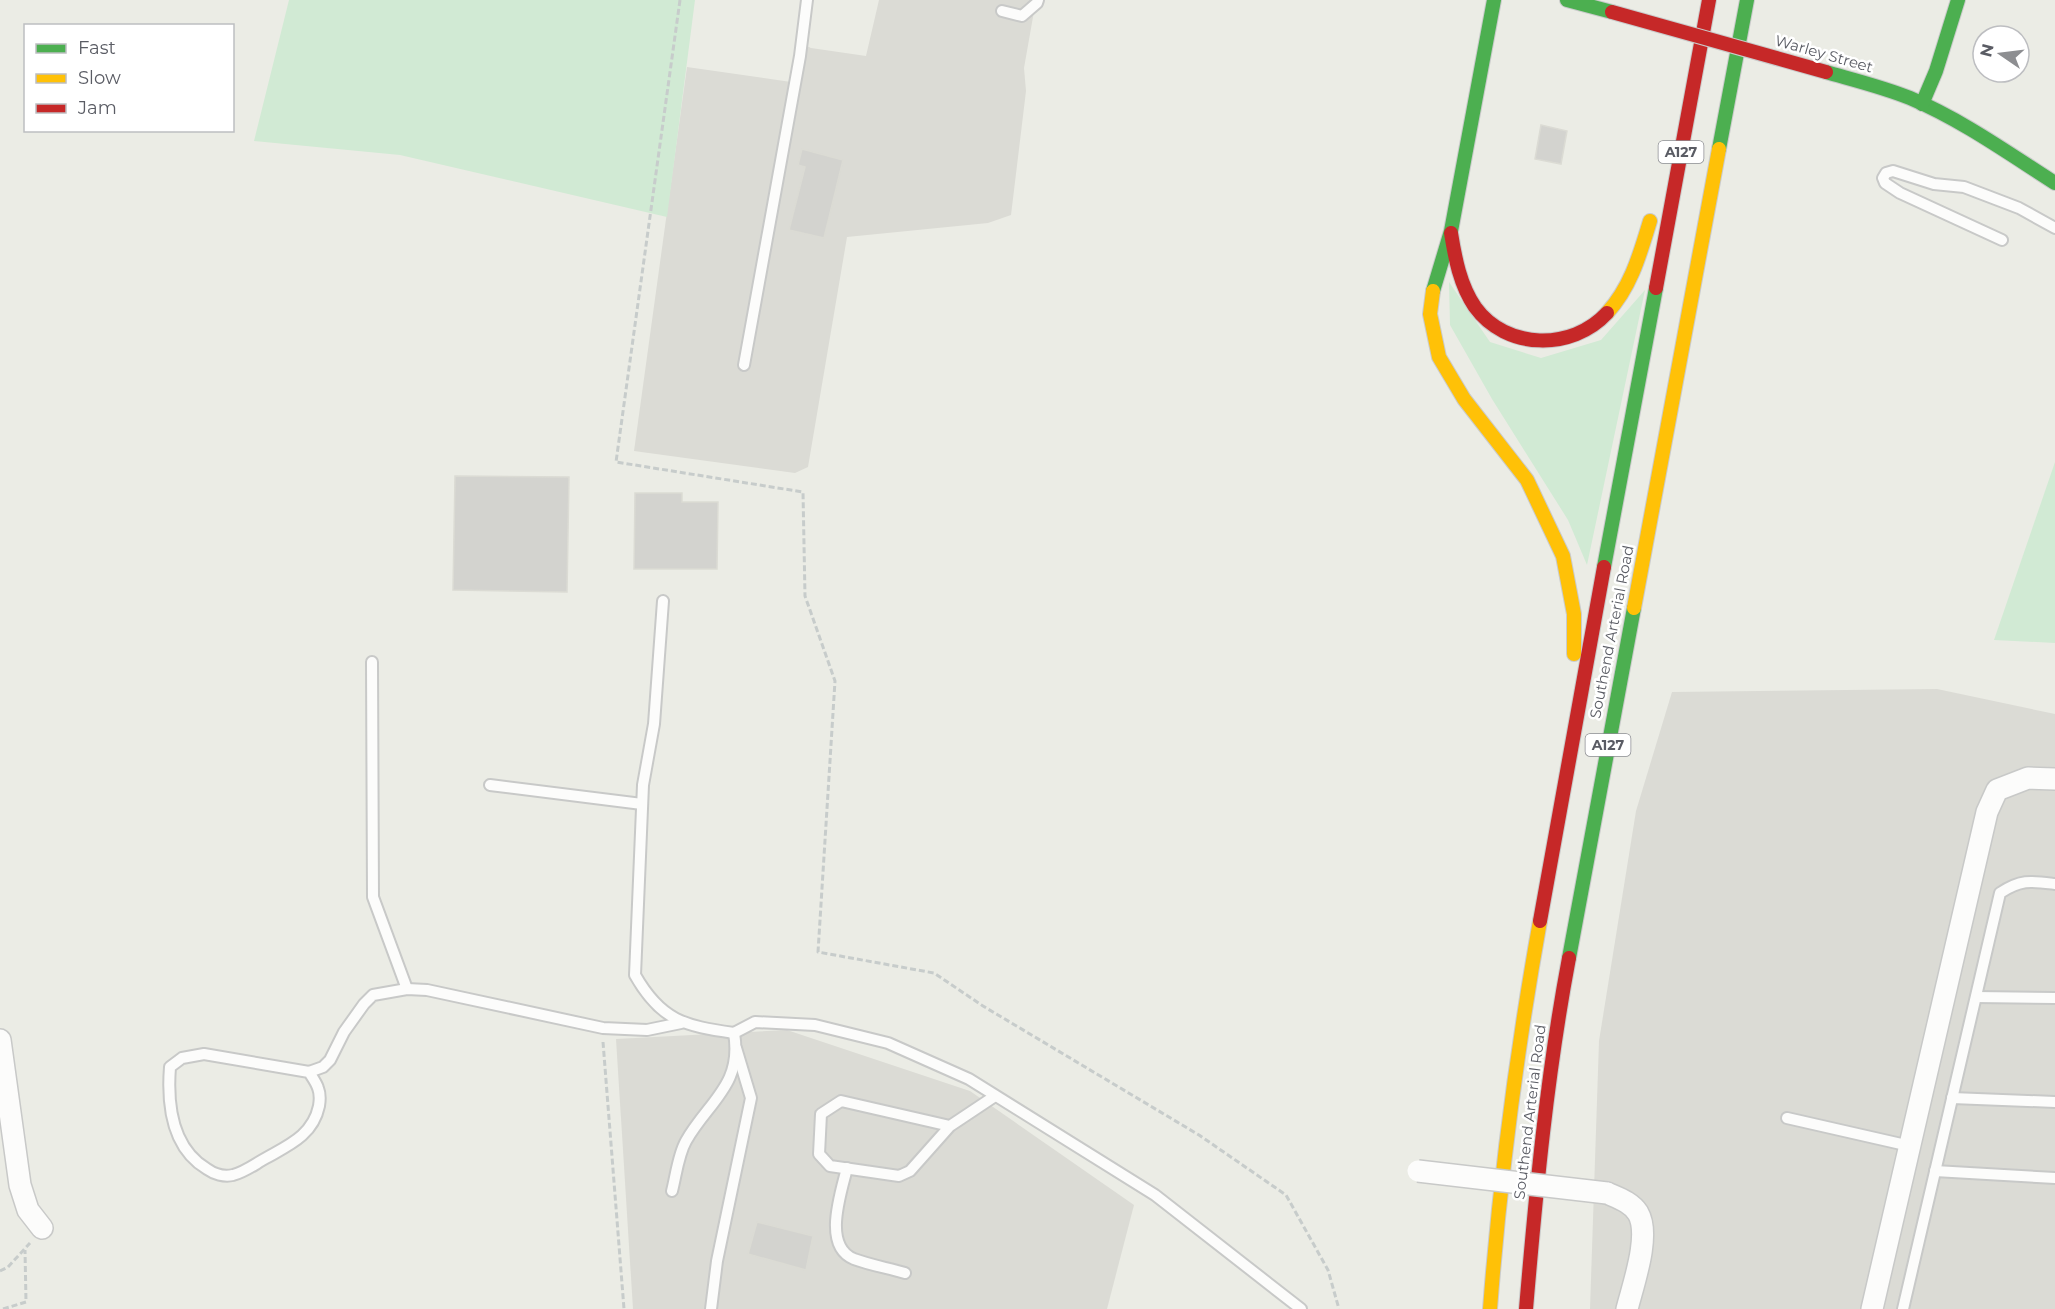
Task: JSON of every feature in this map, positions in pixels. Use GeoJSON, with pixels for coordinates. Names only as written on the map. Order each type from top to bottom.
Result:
{"type":"FeatureCollection","features":[{"type":"Feature","properties":{"kind":"main road"},"geometry":{"type":"LineString","coordinates":[[1494,0],[1451,231],[1433,290],[1430,314],[1439,357],[1464,399],[1527,480],[1563,555],[1574,614],[1575,643],[1564,788]]}},
{"type":"Feature","properties":{"kind":"main road","name":"Warley Street"},"geometry":{"type":"LineString","coordinates":[[1567,0],[1880,87],[1922,104],[2055,183]]}},
{"type":"Feature","properties":{"kind":"main road"},"geometry":{"type":"LineString","coordinates":[[1663,175],[1680,91],[1703,0]]}},
{"type":"Feature","properties":{"kind":"main road","name":"Southend Arterial Road"},"geometry":{"type":"LineString","coordinates":[[1490,1309],[1493,1259],[1511,1097],[1540,920],[1709,0]]}},
{"type":"Feature","properties":{"kind":"main road","name":"Southend Arterial Road"},"geometry":{"type":"LineString","coordinates":[[1526,1309],[1540,1148],[1560,1006],[1747,0]]}},
{"type":"Feature","properties":{"kind":"main road"},"geometry":{"type":"LineString","coordinates":[[1710,198],[1752,15],[1758,0]]}},
{"type":"Feature","properties":{"kind":"main road"},"geometry":{"type":"LineString","coordinates":[[1922,104],[1936,71],[1958,0]]}},
{"type":"Feature","properties":{"kind":"main road"},"geometry":{"type":"LineString","coordinates":[[1451,231],[1457,268],[1476,308],[1495,328],[1517,338],[1541,342],[1566,338],[1586,329],[1605,315],[1627,287],[1640,256],[1654,206]]}},
{"type":"Feature","properties":{"kind":"street"},"geometry":{"type":"LineString","coordinates":[[1872,1309],[1987,812],[1997,790],[2028,778],[2055,779]]}},
{"type":"Feature","properties":{"kind":"street"},"geometry":{"type":"LineString","coordinates":[[0,1040],[20,1185],[28,1210],[42,1228]]}},
{"type":"Feature","properties":{"kind":"street"},"geometry":{"type":"LineString","coordinates":[[1418,1171],[1607,1193],[1630,1205],[1639,1214],[1644,1237],[1627,1309]]}},
{"type":"Feature","properties":{"kind":"lane"},"geometry":{"type":"LineString","coordinates":[[744,365],[800,56],[807,0]]}},
{"type":"Feature","properties":{"kind":"lane"},"geometry":{"type":"LineString","coordinates":[[1002,11],[1022,16],[1038,0]]}},
{"type":"Feature","properties":{"kind":"lane"},"geometry":{"type":"LineString","coordinates":[[2002,240],[1900,193],[1885,183],[1883,178],[1886,173],[1893,171],[1934,184],[1964,187],[2019,208],[2055,228]]}},
{"type":"Feature","properties":{"kind":"lane"},"geometry":{"type":"LineString","coordinates":[[663,601],[654,724],[643,785],[642,804],[635,975],[645,992],[681,1023],[699,1028],[734,1033],[756,1022],[815,1025],[888,1043],[969,1079],[1155,1195],[1301,1309]]}},
{"type":"Feature","properties":{"kind":"lane"},"geometry":{"type":"LineString","coordinates":[[372,662],[373,897],[407,989]]}},
{"type":"Feature","properties":{"kind":"lane"},"geometry":{"type":"LineString","coordinates":[[490,785],[642,804]]}},
{"type":"Feature","properties":{"kind":"lane"},"geometry":{"type":"LineString","coordinates":[[1903,1309],[2000,893],[2015,883],[2055,884]]}},
{"type":"Feature","properties":{"kind":"lane"},"geometry":{"type":"LineString","coordinates":[[309,1072],[319,1089],[320,1101],[317,1116],[308,1132],[281,1150],[250,1168],[224,1176],[213,1173],[186,1153],[177,1134],[168,1087],[170,1067],[182,1058],[204,1054],[309,1072],[323,1067],[330,1060],[344,1032],[373,995],[407,989],[427,990],[603,1028],[646,1030],[681,1023]]}},
{"type":"Feature","properties":{"kind":"lane"},"geometry":{"type":"LineString","coordinates":[[1976,997],[2055,998]]}},
{"type":"Feature","properties":{"kind":"lane"},"geometry":{"type":"LineString","coordinates":[[711,1309],[717,1260],[752,1098],[736,1048],[734,1033]]}},
{"type":"Feature","properties":{"kind":"lane"},"geometry":{"type":"LineString","coordinates":[[672,1191],[684,1143],[728,1086],[736,1048]]}},
{"type":"Feature","properties":{"kind":"lane"},"geometry":{"type":"LineString","coordinates":[[950,1126],[841,1101],[821,1114],[819,1154],[830,1166],[899,1176],[910,1171],[950,1126],[995,1095]]}},
{"type":"Feature","properties":{"kind":"lane"},"geometry":{"type":"LineString","coordinates":[[1952,1098],[2055,1102]]}},
{"type":"Feature","properties":{"kind":"lane"},"geometry":{"type":"LineString","coordinates":[[1787,1118],[1910,1146]]}},
{"type":"Feature","properties":{"kind":"lane"},"geometry":{"type":"LineString","coordinates":[[847,1168],[836,1219],[836,1237],[840,1247],[854,1258],[905,1273]]}},
{"type":"Feature","properties":{"kind":"lane"},"geometry":{"type":"LineString","coordinates":[[1935,1170],[2055,1178]]}},
{"type":"Feature","properties":{"kind":"path"},"geometry":{"type":"LineString","coordinates":[[680,0],[616,462],[803,492],[805,596],[835,681],[818,952],[934,973],[983,1006],[1218,1148],[1286,1195],[1328,1270],[1339,1309]]}},
{"type":"Feature","properties":{"kind":"path"},"geometry":{"type":"LineString","coordinates":[[603,1028],[624,1309]]}},
{"type":"Feature","properties":{"kind":"path"},"geometry":{"type":"LineString","coordinates":[[0,1271],[8,1267],[25,1250],[42,1228]]}},
{"type":"Feature","properties":{"kind":"path"},"geometry":{"type":"LineString","coordinates":[[3,1309],[26,1302],[25,1250]]}},
{"type":"Feature","properties":{"kind":"shaded area"},"geometry":{"type":"Polygon","coordinates":[[[879,0],[1036,0],[1024,68],[1026,91],[1011,215],[988,223],[847,237],[808,467],[795,473],[634,451],[687,67],[791,82],[796,41],[811,48],[866,56],[879,0]]]}},
{"type":"Feature","properties":{"kind":"shaded area"},"geometry":{"type":"Polygon","coordinates":[[[1937,689],[2055,714],[2055,1309],[1590,1309],[1599,1041],[1636,811],[1672,692],[1937,689]]]}},
{"type":"Feature","properties":{"kind":"shaded area"},"geometry":{"type":"Polygon","coordinates":[[[787,1030],[970,1091],[1134,1205],[1107,1309],[633,1309],[616,1039],[787,1030]]]}},
{"type":"Feature","properties":{"kind":"green space"},"geometry":{"type":"Polygon","coordinates":[[[289,0],[695,0],[667,217],[400,155],[254,141],[289,0]]]}},
{"type":"Feature","properties":{"kind":"green space"},"geometry":{"type":"Polygon","coordinates":[[[1449,282],[1490,342],[1541,358],[1601,340],[1645,290],[1587,565],[1568,520],[1492,399],[1450,325],[1449,282]]]}},
{"type":"Feature","properties":{"kind":"green space"},"geometry":{"type":"Polygon","coordinates":[[[2055,462],[2055,643],[1994,640],[2055,462]]]}},
{"type":"Feature","properties":{"kind":"building"},"geometry":{"type":"Polygon","coordinates":[[[1541,125],[1567,131],[1561,164],[1535,159],[1541,125]]]}},
{"type":"Feature","properties":{"kind":"building"},"geometry":{"type":"Polygon","coordinates":[[[802,149],[843,160],[824,238],[789,230],[805,167],[798,165],[802,149]]]}},
{"type":"Feature","properties":{"kind":"building"},"geometry":{"type":"Polygon","coordinates":[[[455,476],[569,477],[567,592],[453,590],[455,476]]]}},
{"type":"Feature","properties":{"kind":"building"},"geometry":{"type":"Polygon","coordinates":[[[635,493],[682,493],[682,502],[718,502],[717,569],[634,569],[635,493]]]}},
{"type":"Feature","properties":{"kind":"building"},"geometry":{"type":"Polygon","coordinates":[[[757,1222],[813,1236],[806,1270],[748,1254],[757,1222]]]}},
{"type":"Feature","properties":{"kind":"traffic: fast"},"geometry":{"type":"LineString","coordinates":[[1433,291],[1451,231],[1494,0]]}},
{"type":"Feature","properties":{"kind":"traffic: fast"},"geometry":{"type":"LineString","coordinates":[[1567,0],[1612,12]]}},
{"type":"Feature","properties":{"kind":"traffic: fast"},"geometry":{"type":"LineString","coordinates":[[1719,149],[1747,0]]}},
{"type":"Feature","properties":{"kind":"traffic: fast"},"geometry":{"type":"LineString","coordinates":[[1922,104],[1936,71],[1958,0]]}},
{"type":"Feature","properties":{"kind":"traffic: fast"},"geometry":{"type":"LineString","coordinates":[[1826,72],[1889,90],[1948,116],[2055,183]]}},
{"type":"Feature","properties":{"kind":"traffic: fast"},"geometry":{"type":"LineString","coordinates":[[1604,567],[1656,288]]}},
{"type":"Feature","properties":{"kind":"traffic: fast"},"geometry":{"type":"LineString","coordinates":[[1569,958],[1634,608]]}},
{"type":"Feature","properties":{"kind":"traffic: slow"},"geometry":{"type":"LineString","coordinates":[[1634,608],[1719,149]]}},
{"type":"Feature","properties":{"kind":"traffic: slow"},"geometry":{"type":"LineString","coordinates":[[1607,313],[1629,281],[1650,221]]}},
{"type":"Feature","properties":{"kind":"traffic: slow"},"geometry":{"type":"LineString","coordinates":[[1433,291],[1430,314],[1439,357],[1464,399],[1527,480],[1563,556],[1574,614],[1574,654]]}},
{"type":"Feature","properties":{"kind":"traffic: slow"},"geometry":{"type":"LineString","coordinates":[[1490,1309],[1510,1114],[1540,921]]}},
{"type":"Feature","properties":{"kind":"traffic: jam"},"geometry":{"type":"LineString","coordinates":[[1656,288],[1709,0]]}},
{"type":"Feature","properties":{"kind":"traffic: jam"},"geometry":{"type":"LineString","coordinates":[[1612,12],[1826,72]]}},
{"type":"Feature","properties":{"kind":"traffic: jam"},"geometry":{"type":"LineString","coordinates":[[1451,233],[1465,290],[1475,307],[1488,321],[1504,331],[1521,338],[1558,339],[1576,334],[1593,325],[1607,313]]}},
{"type":"Feature","properties":{"kind":"traffic: jam"},"geometry":{"type":"LineString","coordinates":[[1540,921],[1604,567]]}},
{"type":"Feature","properties":{"kind":"traffic: jam"},"geometry":{"type":"LineString","coordinates":[[1526,1309],[1548,1089],[1569,958]]}}]}
